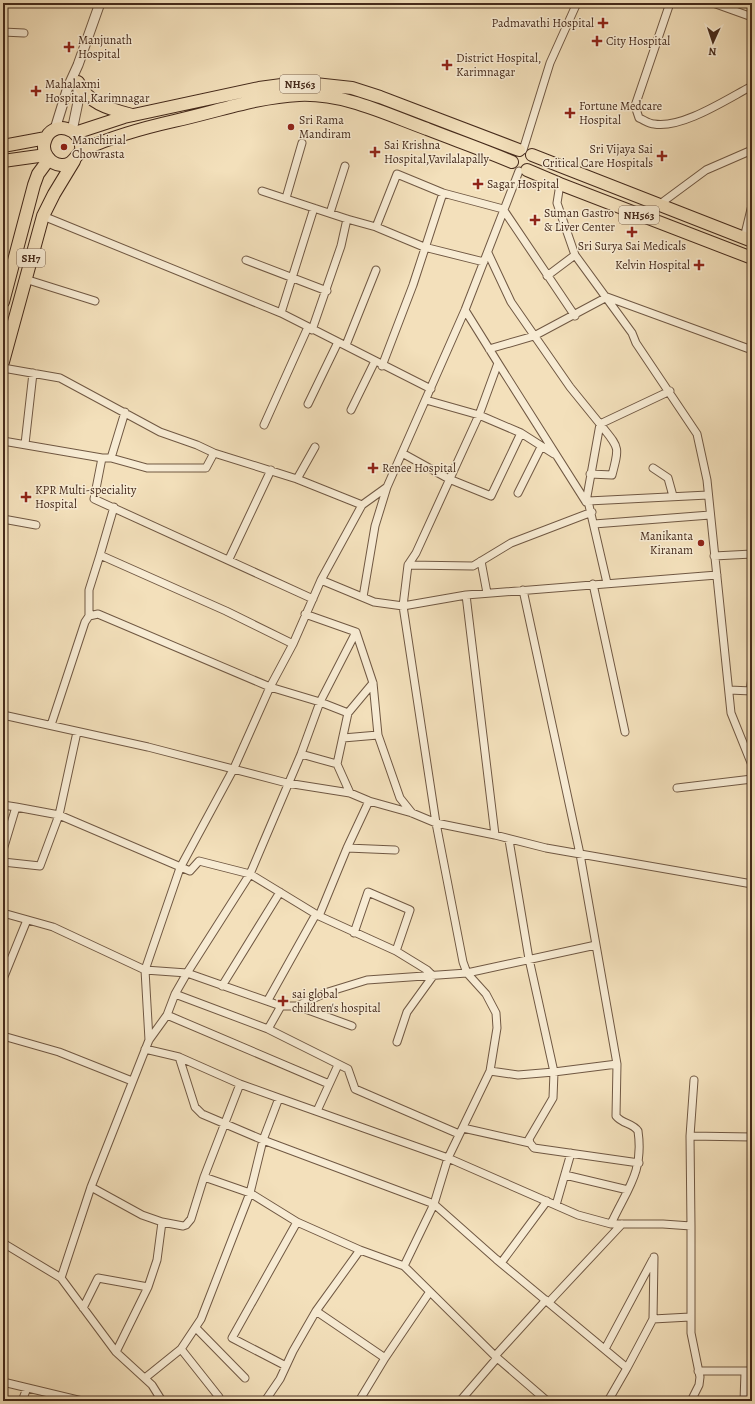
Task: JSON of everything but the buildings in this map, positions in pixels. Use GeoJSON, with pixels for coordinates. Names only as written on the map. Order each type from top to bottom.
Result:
{"type":"FeatureCollection","features":[{"type":"Feature","properties":{"kind":"main road"},"geometry":{"type":"LineString","coordinates":[[78,82],[83,91],[95,102],[104,107],[132,115]]}},
{"type":"Feature","properties":{"kind":"main road","name":"NH563"},"geometry":{"type":"LineString","coordinates":[[3,146],[50,134],[62,128],[74,132],[132,115],[259,88],[289,84],[315,84],[352,88],[380,97],[525,152],[748,239]]}},
{"type":"Feature","properties":{"kind":"main road","name":"NH563"},"geometry":{"type":"LineString","coordinates":[[3,161],[47,157],[62,165],[114,136],[141,128],[258,102],[299,95],[319,96],[340,99],[368,107],[560,184],[752,258]]}},
{"type":"Feature","properties":{"kind":"main road"},"geometry":{"type":"LineString","coordinates":[[74,132],[80,140],[78,156]]}},
{"type":"Feature","properties":{"kind":"main road"},"geometry":{"type":"LineString","coordinates":[[47,157],[44,143],[50,134]]}},
{"type":"Feature","properties":{"kind":"main road"},"geometry":{"type":"LineString","coordinates":[[525,152],[532,165],[519,167],[513,154],[525,152]]}},
{"type":"Feature","properties":{"kind":"main road","name":"SH7"},"geometry":{"type":"LineString","coordinates":[[3,362],[43,216],[54,194],[78,156]]}},
{"type":"Feature","properties":{"kind":"main road","name":"SH7"},"geometry":{"type":"LineString","coordinates":[[3,302],[34,185],[47,157]]}},
{"type":"Feature","properties":{"kind":"street"},"geometry":{"type":"LineString","coordinates":[[50,134],[78,65],[100,3]]}},
{"type":"Feature","properties":{"kind":"street"},"geometry":{"type":"LineString","coordinates":[[525,152],[550,63],[576,3]]}},
{"type":"Feature","properties":{"kind":"street"},"geometry":{"type":"LineString","coordinates":[[670,3],[634,106],[639,118],[653,124],[668,124],[691,117],[752,86]]}},
{"type":"Feature","properties":{"kind":"street"},"geometry":{"type":"LineString","coordinates":[[713,3],[752,17]]}},
{"type":"Feature","properties":{"kind":"street"},"geometry":{"type":"LineString","coordinates":[[3,32],[24,33]]}},
{"type":"Feature","properties":{"kind":"street"},"geometry":{"type":"LineString","coordinates":[[74,132],[78,102],[78,65]]}},
{"type":"Feature","properties":{"kind":"street"},"geometry":{"type":"LineString","coordinates":[[286,198],[302,143]]}},
{"type":"Feature","properties":{"kind":"street"},"geometry":{"type":"LineString","coordinates":[[660,204],[706,170],[752,150]]}},
{"type":"Feature","properties":{"kind":"street"},"geometry":{"type":"LineString","coordinates":[[330,213],[345,166]]}},
{"type":"Feature","properties":{"kind":"street"},"geometry":{"type":"LineString","coordinates":[[363,597],[375,526],[387,487],[465,310],[519,167]]}},
{"type":"Feature","properties":{"kind":"street"},"geometry":{"type":"LineString","coordinates":[[376,227],[397,174],[443,193],[503,209],[575,316]]}},
{"type":"Feature","properties":{"kind":"street"},"geometry":{"type":"LineString","coordinates":[[560,184],[557,203],[575,255],[607,297],[697,434],[708,480],[714,556],[731,713],[752,764]]}},
{"type":"Feature","properties":{"kind":"street"},"geometry":{"type":"LineString","coordinates":[[262,191],[376,227],[424,247],[484,262]]}},
{"type":"Feature","properties":{"kind":"street"},"geometry":{"type":"LineString","coordinates":[[382,366],[413,285],[424,247],[443,193]]}},
{"type":"Feature","properties":{"kind":"street"},"geometry":{"type":"LineString","coordinates":[[748,239],[752,205]]}},
{"type":"Feature","properties":{"kind":"street"},"geometry":{"type":"LineString","coordinates":[[281,313],[314,208]]}},
{"type":"Feature","properties":{"kind":"street"},"geometry":{"type":"LineString","coordinates":[[43,216],[281,313],[346,345],[382,366],[398,372],[431,389]]}},
{"type":"Feature","properties":{"kind":"street"},"geometry":{"type":"LineString","coordinates":[[264,426],[327,291],[341,246],[347,219]]}},
{"type":"Feature","properties":{"kind":"street"},"geometry":{"type":"LineString","coordinates":[[488,252],[510,302],[570,387],[614,442],[618,454],[612,476],[590,474]]}},
{"type":"Feature","properties":{"kind":"street"},"geometry":{"type":"LineString","coordinates":[[547,276],[575,255]]}},
{"type":"Feature","properties":{"kind":"street"},"geometry":{"type":"LineString","coordinates":[[246,260],[292,279],[327,291]]}},
{"type":"Feature","properties":{"kind":"street"},"geometry":{"type":"LineString","coordinates":[[346,345],[376,270]]}},
{"type":"Feature","properties":{"kind":"street"},"geometry":{"type":"LineString","coordinates":[[26,279],[95,300]]}},
{"type":"Feature","properties":{"kind":"street"},"geometry":{"type":"LineString","coordinates":[[489,349],[534,336],[575,316],[607,297]]}},
{"type":"Feature","properties":{"kind":"street"},"geometry":{"type":"LineString","coordinates":[[607,297],[752,350]]}},
{"type":"Feature","properties":{"kind":"street"},"geometry":{"type":"LineString","coordinates":[[465,310],[587,502],[592,512],[607,583]]}},
{"type":"Feature","properties":{"kind":"street"},"geometry":{"type":"LineString","coordinates":[[308,404],[338,342]]}},
{"type":"Feature","properties":{"kind":"street"},"geometry":{"type":"LineString","coordinates":[[351,410],[375,361]]}},
{"type":"Feature","properties":{"kind":"street"},"geometry":{"type":"LineString","coordinates":[[404,1266],[434,1204],[448,1158],[490,1071],[497,1028],[496,1013],[486,994],[467,973],[463,962],[436,823],[403,606],[408,565],[416,553],[479,415],[498,364]]}},
{"type":"Feature","properties":{"kind":"street"},"geometry":{"type":"LineString","coordinates":[[3,368],[60,378],[160,432],[214,453],[298,479],[362,504]]}},
{"type":"Feature","properties":{"kind":"street"},"geometry":{"type":"LineString","coordinates":[[25,444],[33,373]]}},
{"type":"Feature","properties":{"kind":"street"},"geometry":{"type":"LineString","coordinates":[[600,424],[670,391]]}},
{"type":"Feature","properties":{"kind":"street"},"geometry":{"type":"LineString","coordinates":[[426,400],[479,415],[521,433],[542,447],[556,454]]}},
{"type":"Feature","properties":{"kind":"street"},"geometry":{"type":"LineString","coordinates":[[111,458],[125,412]]}},
{"type":"Feature","properties":{"kind":"street"},"geometry":{"type":"LineString","coordinates":[[587,502],[590,474],[600,424]]}},
{"type":"Feature","properties":{"kind":"street"},"geometry":{"type":"LineString","coordinates":[[402,453],[449,479],[490,496],[521,433]]}},
{"type":"Feature","properties":{"kind":"street"},"geometry":{"type":"LineString","coordinates":[[3,441],[102,458],[111,458],[147,468],[206,468],[214,453]]}},
{"type":"Feature","properties":{"kind":"street"},"geometry":{"type":"LineString","coordinates":[[298,479],[315,447]]}},
{"type":"Feature","properties":{"kind":"street"},"geometry":{"type":"LineString","coordinates":[[518,493],[542,447]]}},
{"type":"Feature","properties":{"kind":"street"},"geometry":{"type":"LineString","coordinates":[[102,458],[94,499],[229,559],[313,599]]}},
{"type":"Feature","properties":{"kind":"street"},"geometry":{"type":"LineString","coordinates":[[653,468],[668,478],[673,496]]}},
{"type":"Feature","properties":{"kind":"street"},"geometry":{"type":"LineString","coordinates":[[229,559],[271,470]]}},
{"type":"Feature","properties":{"kind":"street"},"geometry":{"type":"LineString","coordinates":[[148,1040],[145,970],[180,868],[234,768],[270,687],[293,644],[321,580],[362,504],[387,487]]}},
{"type":"Feature","properties":{"kind":"street"},"geometry":{"type":"LineString","coordinates":[[587,502],[708,495]]}},
{"type":"Feature","properties":{"kind":"street"},"geometry":{"type":"LineString","coordinates":[[51,725],[85,622],[89,616],[89,590],[114,508]]}},
{"type":"Feature","properties":{"kind":"street"},"geometry":{"type":"LineString","coordinates":[[408,565],[473,566],[511,543],[592,512]]}},
{"type":"Feature","properties":{"kind":"street"},"geometry":{"type":"LineString","coordinates":[[594,524],[710,515]]}},
{"type":"Feature","properties":{"kind":"street"},"geometry":{"type":"LineString","coordinates":[[3,519],[36,525]]}},
{"type":"Feature","properties":{"kind":"street"},"geometry":{"type":"LineString","coordinates":[[714,556],[752,554]]}},
{"type":"Feature","properties":{"kind":"street"},"geometry":{"type":"LineString","coordinates":[[100,555],[226,611],[293,644]]}},
{"type":"Feature","properties":{"kind":"street"},"geometry":{"type":"LineString","coordinates":[[481,561],[487,593]]}},
{"type":"Feature","properties":{"kind":"street"},"geometry":{"type":"LineString","coordinates":[[321,580],[374,602],[403,606],[466,594],[716,575]]}},
{"type":"Feature","properties":{"kind":"street"},"geometry":{"type":"LineString","coordinates":[[593,584],[624,732]]}},
{"type":"Feature","properties":{"kind":"street"},"geometry":{"type":"LineString","coordinates":[[523,590],[580,854],[617,1064],[616,1116],[619,1120],[636,1127],[638,1131],[639,1163],[635,1178],[611,1224]]}},
{"type":"Feature","properties":{"kind":"street"},"geometry":{"type":"LineString","coordinates":[[466,594],[495,835]]}},
{"type":"Feature","properties":{"kind":"street"},"geometry":{"type":"LineString","coordinates":[[89,616],[98,614],[270,687],[320,702],[348,713]]}},
{"type":"Feature","properties":{"kind":"street"},"geometry":{"type":"LineString","coordinates":[[305,614],[356,632]]}},
{"type":"Feature","properties":{"kind":"street"},"geometry":{"type":"LineString","coordinates":[[356,632],[373,683],[378,735],[400,798],[412,812]]}},
{"type":"Feature","properties":{"kind":"street"},"geometry":{"type":"LineString","coordinates":[[61,1278],[91,1187],[148,1040],[167,1015],[187,973],[250,874],[287,783],[301,754],[320,702],[356,632]]}},
{"type":"Feature","properties":{"kind":"street"},"geometry":{"type":"LineString","coordinates":[[729,690],[751,691],[752,678]]}},
{"type":"Feature","properties":{"kind":"street"},"geometry":{"type":"LineString","coordinates":[[350,793],[337,764],[348,713],[373,683]]}},
{"type":"Feature","properties":{"kind":"street"},"geometry":{"type":"LineString","coordinates":[[3,715],[234,768],[287,783],[350,793],[369,801],[412,812],[436,823],[495,835],[509,840],[752,884]]}},
{"type":"Feature","properties":{"kind":"street"},"geometry":{"type":"LineString","coordinates":[[3,862],[40,866],[60,814],[77,732]]}},
{"type":"Feature","properties":{"kind":"street"},"geometry":{"type":"LineString","coordinates":[[343,738],[378,735]]}},
{"type":"Feature","properties":{"kind":"street"},"geometry":{"type":"LineString","coordinates":[[301,754],[337,764]]}},
{"type":"Feature","properties":{"kind":"street"},"geometry":{"type":"LineString","coordinates":[[677,788],[752,779]]}},
{"type":"Feature","properties":{"kind":"street"},"geometry":{"type":"LineString","coordinates":[[268,1000],[317,915],[369,801]]}},
{"type":"Feature","properties":{"kind":"street"},"geometry":{"type":"LineString","coordinates":[[3,805],[60,814],[180,868],[190,871],[199,861],[250,874],[317,915],[396,952],[427,970],[433,976]]}},
{"type":"Feature","properties":{"kind":"street"},"geometry":{"type":"LineString","coordinates":[[3,850],[16,807]]}},
{"type":"Feature","properties":{"kind":"street"},"geometry":{"type":"LineString","coordinates":[[509,840],[529,959],[554,1072],[552,1098],[529,1139],[530,1143],[534,1148],[639,1163]]}},
{"type":"Feature","properties":{"kind":"street"},"geometry":{"type":"LineString","coordinates":[[347,848],[395,850]]}},
{"type":"Feature","properties":{"kind":"street"},"geometry":{"type":"LineString","coordinates":[[222,986],[280,892]]}},
{"type":"Feature","properties":{"kind":"street"},"geometry":{"type":"LineString","coordinates":[[354,933],[368,892],[410,910],[396,952]]}},
{"type":"Feature","properties":{"kind":"street"},"geometry":{"type":"LineString","coordinates":[[3,913],[52,927],[145,970],[187,973],[222,986],[268,1000],[280,1006],[297,1006],[352,1026]]}},
{"type":"Feature","properties":{"kind":"street"},"geometry":{"type":"LineString","coordinates":[[3,980],[27,920]]}},
{"type":"Feature","properties":{"kind":"street"},"geometry":{"type":"LineString","coordinates":[[297,1006],[328,992],[367,980],[467,973],[596,945]]}},
{"type":"Feature","properties":{"kind":"street"},"geometry":{"type":"LineString","coordinates":[[397,1042],[407,1012],[433,976]]}},
{"type":"Feature","properties":{"kind":"street"},"geometry":{"type":"LineString","coordinates":[[176,994],[268,1029],[348,1069],[355,1089],[461,1131],[530,1143]]}},
{"type":"Feature","properties":{"kind":"street"},"geometry":{"type":"LineString","coordinates":[[268,1029],[280,1006]]}},
{"type":"Feature","properties":{"kind":"street"},"geometry":{"type":"LineString","coordinates":[[167,1015],[329,1084]]}},
{"type":"Feature","properties":{"kind":"street"},"geometry":{"type":"LineString","coordinates":[[3,1036],[59,1052],[132,1082]]}},
{"type":"Feature","properties":{"kind":"street"},"geometry":{"type":"LineString","coordinates":[[145,1049],[179,1057],[240,1084],[448,1158],[578,1215],[611,1224],[691,1226]]}},
{"type":"Feature","properties":{"kind":"street"},"geometry":{"type":"LineString","coordinates":[[179,1057],[195,1107],[202,1114],[263,1140],[434,1204],[627,1368]]}},
{"type":"Feature","properties":{"kind":"street"},"geometry":{"type":"LineString","coordinates":[[490,1071],[518,1075],[617,1064]]}},
{"type":"Feature","properties":{"kind":"street"},"geometry":{"type":"LineString","coordinates":[[317,1111],[338,1065]]}},
{"type":"Feature","properties":{"kind":"street"},"geometry":{"type":"LineString","coordinates":[[691,1401],[699,1385],[698,1372],[690,1333],[690,1136],[694,1080]]}},
{"type":"Feature","properties":{"kind":"street"},"geometry":{"type":"LineString","coordinates":[[91,1187],[142,1215],[162,1222],[183,1226],[186,1225],[191,1219],[204,1177],[240,1084]]}},
{"type":"Feature","properties":{"kind":"street"},"geometry":{"type":"LineString","coordinates":[[145,1378],[181,1349],[201,1319],[250,1193],[263,1140],[279,1098]]}},
{"type":"Feature","properties":{"kind":"street"},"geometry":{"type":"LineString","coordinates":[[690,1136],[752,1137]]}},
{"type":"Feature","properties":{"kind":"street"},"geometry":{"type":"LineString","coordinates":[[556,1205],[571,1153]]}},
{"type":"Feature","properties":{"kind":"street"},"geometry":{"type":"LineString","coordinates":[[565,1175],[628,1190]]}},
{"type":"Feature","properties":{"kind":"street"},"geometry":{"type":"LineString","coordinates":[[204,1177],[250,1193],[297,1222],[360,1250],[404,1266],[429,1293],[538,1398],[547,1401]]}},
{"type":"Feature","properties":{"kind":"street"},"geometry":{"type":"LineString","coordinates":[[501,1262],[547,1201]]}},
{"type":"Feature","properties":{"kind":"street"},"geometry":{"type":"LineString","coordinates":[[116,1352],[148,1287],[157,1260],[162,1222]]}},
{"type":"Feature","properties":{"kind":"street"},"geometry":{"type":"LineString","coordinates":[[286,1366],[232,1338],[297,1222]]}},
{"type":"Feature","properties":{"kind":"street"},"geometry":{"type":"LineString","coordinates":[[460,1401],[496,1357],[547,1301],[622,1224]]}},
{"type":"Feature","properties":{"kind":"street"},"geometry":{"type":"LineString","coordinates":[[3,1243],[61,1278],[116,1352],[145,1378],[162,1401]]}},
{"type":"Feature","properties":{"kind":"street"},"geometry":{"type":"LineString","coordinates":[[265,1401],[280,1379],[316,1311],[360,1250]]}},
{"type":"Feature","properties":{"kind":"street"},"geometry":{"type":"LineString","coordinates":[[604,1349],[654,1257],[653,1319],[608,1401]]}},
{"type":"Feature","properties":{"kind":"street"},"geometry":{"type":"LineString","coordinates":[[83,1308],[98,1278],[148,1287]]}},
{"type":"Feature","properties":{"kind":"street"},"geometry":{"type":"LineString","coordinates":[[359,1401],[385,1358],[429,1293]]}},
{"type":"Feature","properties":{"kind":"street"},"geometry":{"type":"LineString","coordinates":[[316,1311],[385,1358]]}},
{"type":"Feature","properties":{"kind":"street"},"geometry":{"type":"LineString","coordinates":[[653,1319],[690,1317]]}},
{"type":"Feature","properties":{"kind":"street"},"geometry":{"type":"LineString","coordinates":[[196,1328],[245,1378]]}},
{"type":"Feature","properties":{"kind":"street"},"geometry":{"type":"LineString","coordinates":[[181,1349],[219,1397]]}},
{"type":"Feature","properties":{"kind":"street"},"geometry":{"type":"LineString","coordinates":[[698,1372],[748,1372],[744,1401]]}},
{"type":"Feature","properties":{"kind":"street"},"geometry":{"type":"LineString","coordinates":[[3,1382],[56,1398],[82,1401]]}},
{"type":"Feature","properties":{"kind":"street"},"geometry":{"type":"LineString","coordinates":[[22,1401],[27,1388]]}},
{"type":"Feature","properties":{"kind":"place","name":"Padmavathi Hospital"},"geometry":{"type":"Point","coordinates":[603,23]}},
{"type":"Feature","properties":{"kind":"place","name":"City Hospital"},"geometry":{"type":"Point","coordinates":[597,41]}},
{"type":"Feature","properties":{"kind":"place","name":"Manjunath Hospital"},"geometry":{"type":"Point","coordinates":[69,47]}},
{"type":"Feature","properties":{"kind":"place","name":"District Hospital, Karimnagar"},"geometry":{"type":"Point","coordinates":[447,65]}},
{"type":"Feature","properties":{"kind":"place","name":"Mahalaxmi Hospital,Karimnagar"},"geometry":{"type":"Point","coordinates":[36,91]}},
{"type":"Feature","properties":{"kind":"place","name":"Fortune Medcare Hospital"},"geometry":{"type":"Point","coordinates":[570,113]}},
{"type":"Feature","properties":{"kind":"place","name":"Sri Rama Mandiram"},"geometry":{"type":"Point","coordinates":[291,127]}},
{"type":"Feature","properties":{"kind":"place","name":"Manchirial Chowrasta"},"geometry":{"type":"Point","coordinates":[64,147]}},
{"type":"Feature","properties":{"kind":"place","name":"Sai Krishna Hospital,Vavilalapally"},"geometry":{"type":"Point","coordinates":[375,152]}},
{"type":"Feature","properties":{"kind":"place","name":"Sri Vijaya Sai Critical Care Hospitals"},"geometry":{"type":"Point","coordinates":[662,156]}},
{"type":"Feature","properties":{"kind":"place","name":"Sagar Hospital"},"geometry":{"type":"Point","coordinates":[478,184]}},
{"type":"Feature","properties":{"kind":"place","name":"Suman Gastro & Liver Center"},"geometry":{"type":"Point","coordinates":[535,220]}},
{"type":"Feature","properties":{"kind":"place","name":"Sri Surya Sai Medicals"},"geometry":{"type":"Point","coordinates":[632,232]}},
{"type":"Feature","properties":{"kind":"place","name":"Kelvin Hospital"},"geometry":{"type":"Point","coordinates":[699,265]}},
{"type":"Feature","properties":{"kind":"place","name":"Renee Hospital"},"geometry":{"type":"Point","coordinates":[373,468]}},
{"type":"Feature","properties":{"kind":"place","name":"KPR Multi-speciality Hospital"},"geometry":{"type":"Point","coordinates":[26,497]}},
{"type":"Feature","properties":{"kind":"place","name":"Manikanta Kiranam"},"geometry":{"type":"Point","coordinates":[701,543]}},
{"type":"Feature","properties":{"kind":"place","name":"sai global children's hospital"},"geometry":{"type":"Point","coordinates":[283,1001]}}]}
